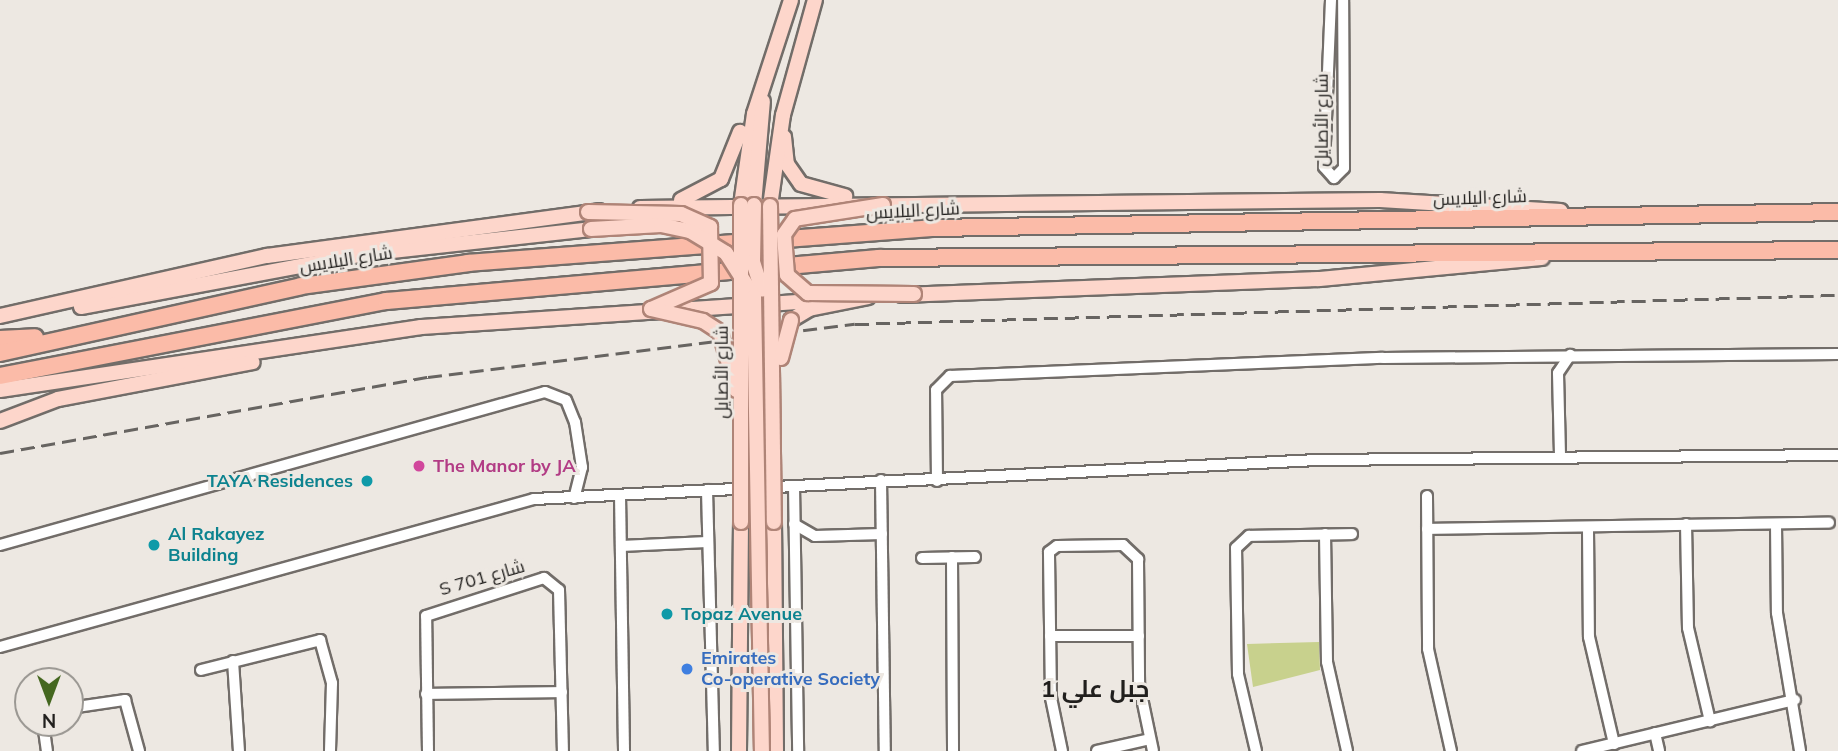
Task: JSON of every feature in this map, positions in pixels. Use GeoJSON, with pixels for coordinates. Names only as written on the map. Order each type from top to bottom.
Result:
{"type":"FeatureCollection","features":[{"type":"Feature","properties":{"kind":"highway","name":"شارع اليلايس"},"geometry":{"type":"LineString","coordinates":[[0,353],[65,335],[301,286],[468,263],[934,228],[1580,214],[1838,212]]}},
{"type":"Feature","properties":{"kind":"highway"},"geometry":{"type":"LineString","coordinates":[[0,376],[386,301],[784,265],[961,256],[1838,250]]}},
{"type":"Feature","properties":{"kind":"highway"},"geometry":{"type":"LineString","coordinates":[[0,339],[65,335]]}},
{"type":"Feature","properties":{"kind":"main road"},"geometry":{"type":"LineString","coordinates":[[646,207],[698,195],[721,179],[760,90],[791,0]]}},
{"type":"Feature","properties":{"kind":"main road"},"geometry":{"type":"LineString","coordinates":[[776,751],[769,206],[782,115],[816,0]]}},
{"type":"Feature","properties":{"kind":"main road"},"geometry":{"type":"LineString","coordinates":[[760,90],[748,205],[754,270],[771,303]]}},
{"type":"Feature","properties":{"kind":"main road"},"geometry":{"type":"LineString","coordinates":[[782,115],[785,158],[801,184],[821,194],[883,205]]}},
{"type":"Feature","properties":{"kind":"main road"},"geometry":{"type":"LineString","coordinates":[[62,306],[267,256],[589,212],[646,207],[1426,200],[1580,214]]}},
{"type":"Feature","properties":{"kind":"main road","name":"شارع الأصايل"},"geometry":{"type":"LineString","coordinates":[[739,751],[742,404],[740,304],[748,205]]}},
{"type":"Feature","properties":{"kind":"main road"},"geometry":{"type":"LineString","coordinates":[[883,205],[795,219],[784,235],[787,275],[808,293],[914,294]]}},
{"type":"Feature","properties":{"kind":"main road"},"geometry":{"type":"LineString","coordinates":[[589,212],[681,214],[710,227],[711,283],[651,309]]}},
{"type":"Feature","properties":{"kind":"main road"},"geometry":{"type":"LineString","coordinates":[[0,316],[365,254],[661,225],[700,235],[734,261],[758,317],[762,751]]}},
{"type":"Feature","properties":{"kind":"main road"},"geometry":{"type":"LineString","coordinates":[[0,390],[328,340],[651,309],[868,298],[1032,285],[1319,279],[1579,252]]}},
{"type":"Feature","properties":{"kind":"main road"},"geometry":{"type":"LineString","coordinates":[[773,410],[781,339],[791,320],[810,309],[868,298]]}},
{"type":"Feature","properties":{"kind":"main road"},"geometry":{"type":"LineString","coordinates":[[651,309],[703,321],[720,332],[742,404]]}},
{"type":"Feature","properties":{"kind":"main road"},"geometry":{"type":"LineString","coordinates":[[0,422],[58,399],[201,374],[328,340]]}},
{"type":"Feature","properties":{"kind":"street","name":"شارع الأصايل"},"geometry":{"type":"LineString","coordinates":[[1331,0],[1324,167],[1334,178],[1344,168],[1343,0]]}},
{"type":"Feature","properties":{"kind":"street"},"geometry":{"type":"LineString","coordinates":[[937,481],[936,390],[950,376],[1547,355],[1838,354]]}},
{"type":"Feature","properties":{"kind":"street"},"geometry":{"type":"LineString","coordinates":[[1547,355],[1558,373],[1560,454]]}},
{"type":"Feature","properties":{"kind":"street"},"geometry":{"type":"LineString","coordinates":[[1558,373],[1570,355]]}},
{"type":"Feature","properties":{"kind":"street"},"geometry":{"type":"LineString","coordinates":[[0,545],[545,392],[566,400],[575,422],[582,467],[574,498]]}},
{"type":"Feature","properties":{"kind":"street"},"geometry":{"type":"LineString","coordinates":[[0,647],[516,502],[881,480],[937,481],[1184,466],[1560,454],[1838,455]]}},
{"type":"Feature","properties":{"kind":"street"},"geometry":{"type":"LineString","coordinates":[[881,480],[885,751]]}},
{"type":"Feature","properties":{"kind":"street"},"geometry":{"type":"LineString","coordinates":[[794,486],[798,751]]}},
{"type":"Feature","properties":{"kind":"street"},"geometry":{"type":"LineString","coordinates":[[707,490],[714,751]]}},
{"type":"Feature","properties":{"kind":"street"},"geometry":{"type":"LineString","coordinates":[[620,495],[624,751]]}},
{"type":"Feature","properties":{"kind":"street"},"geometry":{"type":"LineString","coordinates":[[1427,496],[1429,658],[1451,751]]}},
{"type":"Feature","properties":{"kind":"street"},"geometry":{"type":"LineString","coordinates":[[1427,529],[1588,530],[1686,524],[1829,523]]}},
{"type":"Feature","properties":{"kind":"street"},"geometry":{"type":"LineString","coordinates":[[794,524],[816,536],[882,534]]}},
{"type":"Feature","properties":{"kind":"street"},"geometry":{"type":"LineString","coordinates":[[1686,524],[1688,628],[1710,721]]}},
{"type":"Feature","properties":{"kind":"street"},"geometry":{"type":"LineString","coordinates":[[1776,524],[1777,620],[1795,700],[1800,751]]}},
{"type":"Feature","properties":{"kind":"street"},"geometry":{"type":"LineString","coordinates":[[1588,530],[1589,637],[1614,744]]}},
{"type":"Feature","properties":{"kind":"street"},"geometry":{"type":"LineString","coordinates":[[1325,534],[1327,662],[1347,751]]}},
{"type":"Feature","properties":{"kind":"street"},"geometry":{"type":"LineString","coordinates":[[1256,751],[1238,674],[1237,548],[1249,536],[1352,534]]}},
{"type":"Feature","properties":{"kind":"street"},"geometry":{"type":"LineString","coordinates":[[794,550],[816,536]]}},
{"type":"Feature","properties":{"kind":"street"},"geometry":{"type":"LineString","coordinates":[[621,545],[707,542]]}},
{"type":"Feature","properties":{"kind":"street"},"geometry":{"type":"LineString","coordinates":[[1062,751],[1051,703],[1049,552],[1057,546],[1111,545],[1137,554],[1139,636],[1153,751]]}},
{"type":"Feature","properties":{"kind":"street"},"geometry":{"type":"LineString","coordinates":[[952,557],[953,751]]}},
{"type":"Feature","properties":{"kind":"street"},"geometry":{"type":"LineString","coordinates":[[922,558],[975,557]]}},
{"type":"Feature","properties":{"kind":"street","name":"S 701 شارع"},"geometry":{"type":"LineString","coordinates":[[428,751],[428,614],[544,578],[559,590],[563,751]]}},
{"type":"Feature","properties":{"kind":"street"},"geometry":{"type":"LineString","coordinates":[[1050,636],[1139,636]]}},
{"type":"Feature","properties":{"kind":"street"},"geometry":{"type":"LineString","coordinates":[[201,670],[311,638],[322,641],[332,683],[330,751]]}},
{"type":"Feature","properties":{"kind":"street"},"geometry":{"type":"LineString","coordinates":[[233,661],[239,751]]}},
{"type":"Feature","properties":{"kind":"street"},"geometry":{"type":"LineString","coordinates":[[426,694],[562,692]]}},
{"type":"Feature","properties":{"kind":"street"},"geometry":{"type":"LineString","coordinates":[[84,706],[125,700],[139,751]]}},
{"type":"Feature","properties":{"kind":"street"},"geometry":{"type":"LineString","coordinates":[[1582,751],[1795,700]]}},
{"type":"Feature","properties":{"kind":"street"},"geometry":{"type":"LineString","coordinates":[[1655,733],[1659,751]]}},
{"type":"Feature","properties":{"kind":"street"},"geometry":{"type":"LineString","coordinates":[[1097,751],[1150,738]]}},
{"type":"Feature","properties":{"kind":"green space"},"geometry":{"type":"Polygon","coordinates":[[[1319,642],[1320,670],[1253,687],[1247,644],[1319,642]]]}},
{"type":"Feature","properties":{"kind":"railway"},"geometry":{"type":"LineString","coordinates":[[0,453],[428,377],[855,324],[1838,295]]}},
{"type":"Feature","properties":{"kind":"place","name":"The Manor by JA"},"geometry":{"type":"Point","coordinates":[419,466]}},
{"type":"Feature","properties":{"kind":"place","name":"TAYA Residences"},"geometry":{"type":"Point","coordinates":[367,481]}},
{"type":"Feature","properties":{"kind":"place","name":"Al Rakayez Building"},"geometry":{"type":"Point","coordinates":[154,545]}},
{"type":"Feature","properties":{"kind":"place","name":"Topaz Avenue"},"geometry":{"type":"Point","coordinates":[667,614]}},
{"type":"Feature","properties":{"kind":"place","name":"Emirates Co-operative Society"},"geometry":{"type":"Point","coordinates":[687,669]}},
{"type":"Feature","properties":{"kind":"district","name":"جبل علي 1"},"geometry":{"type":"Point","coordinates":[1095,689]}}]}
